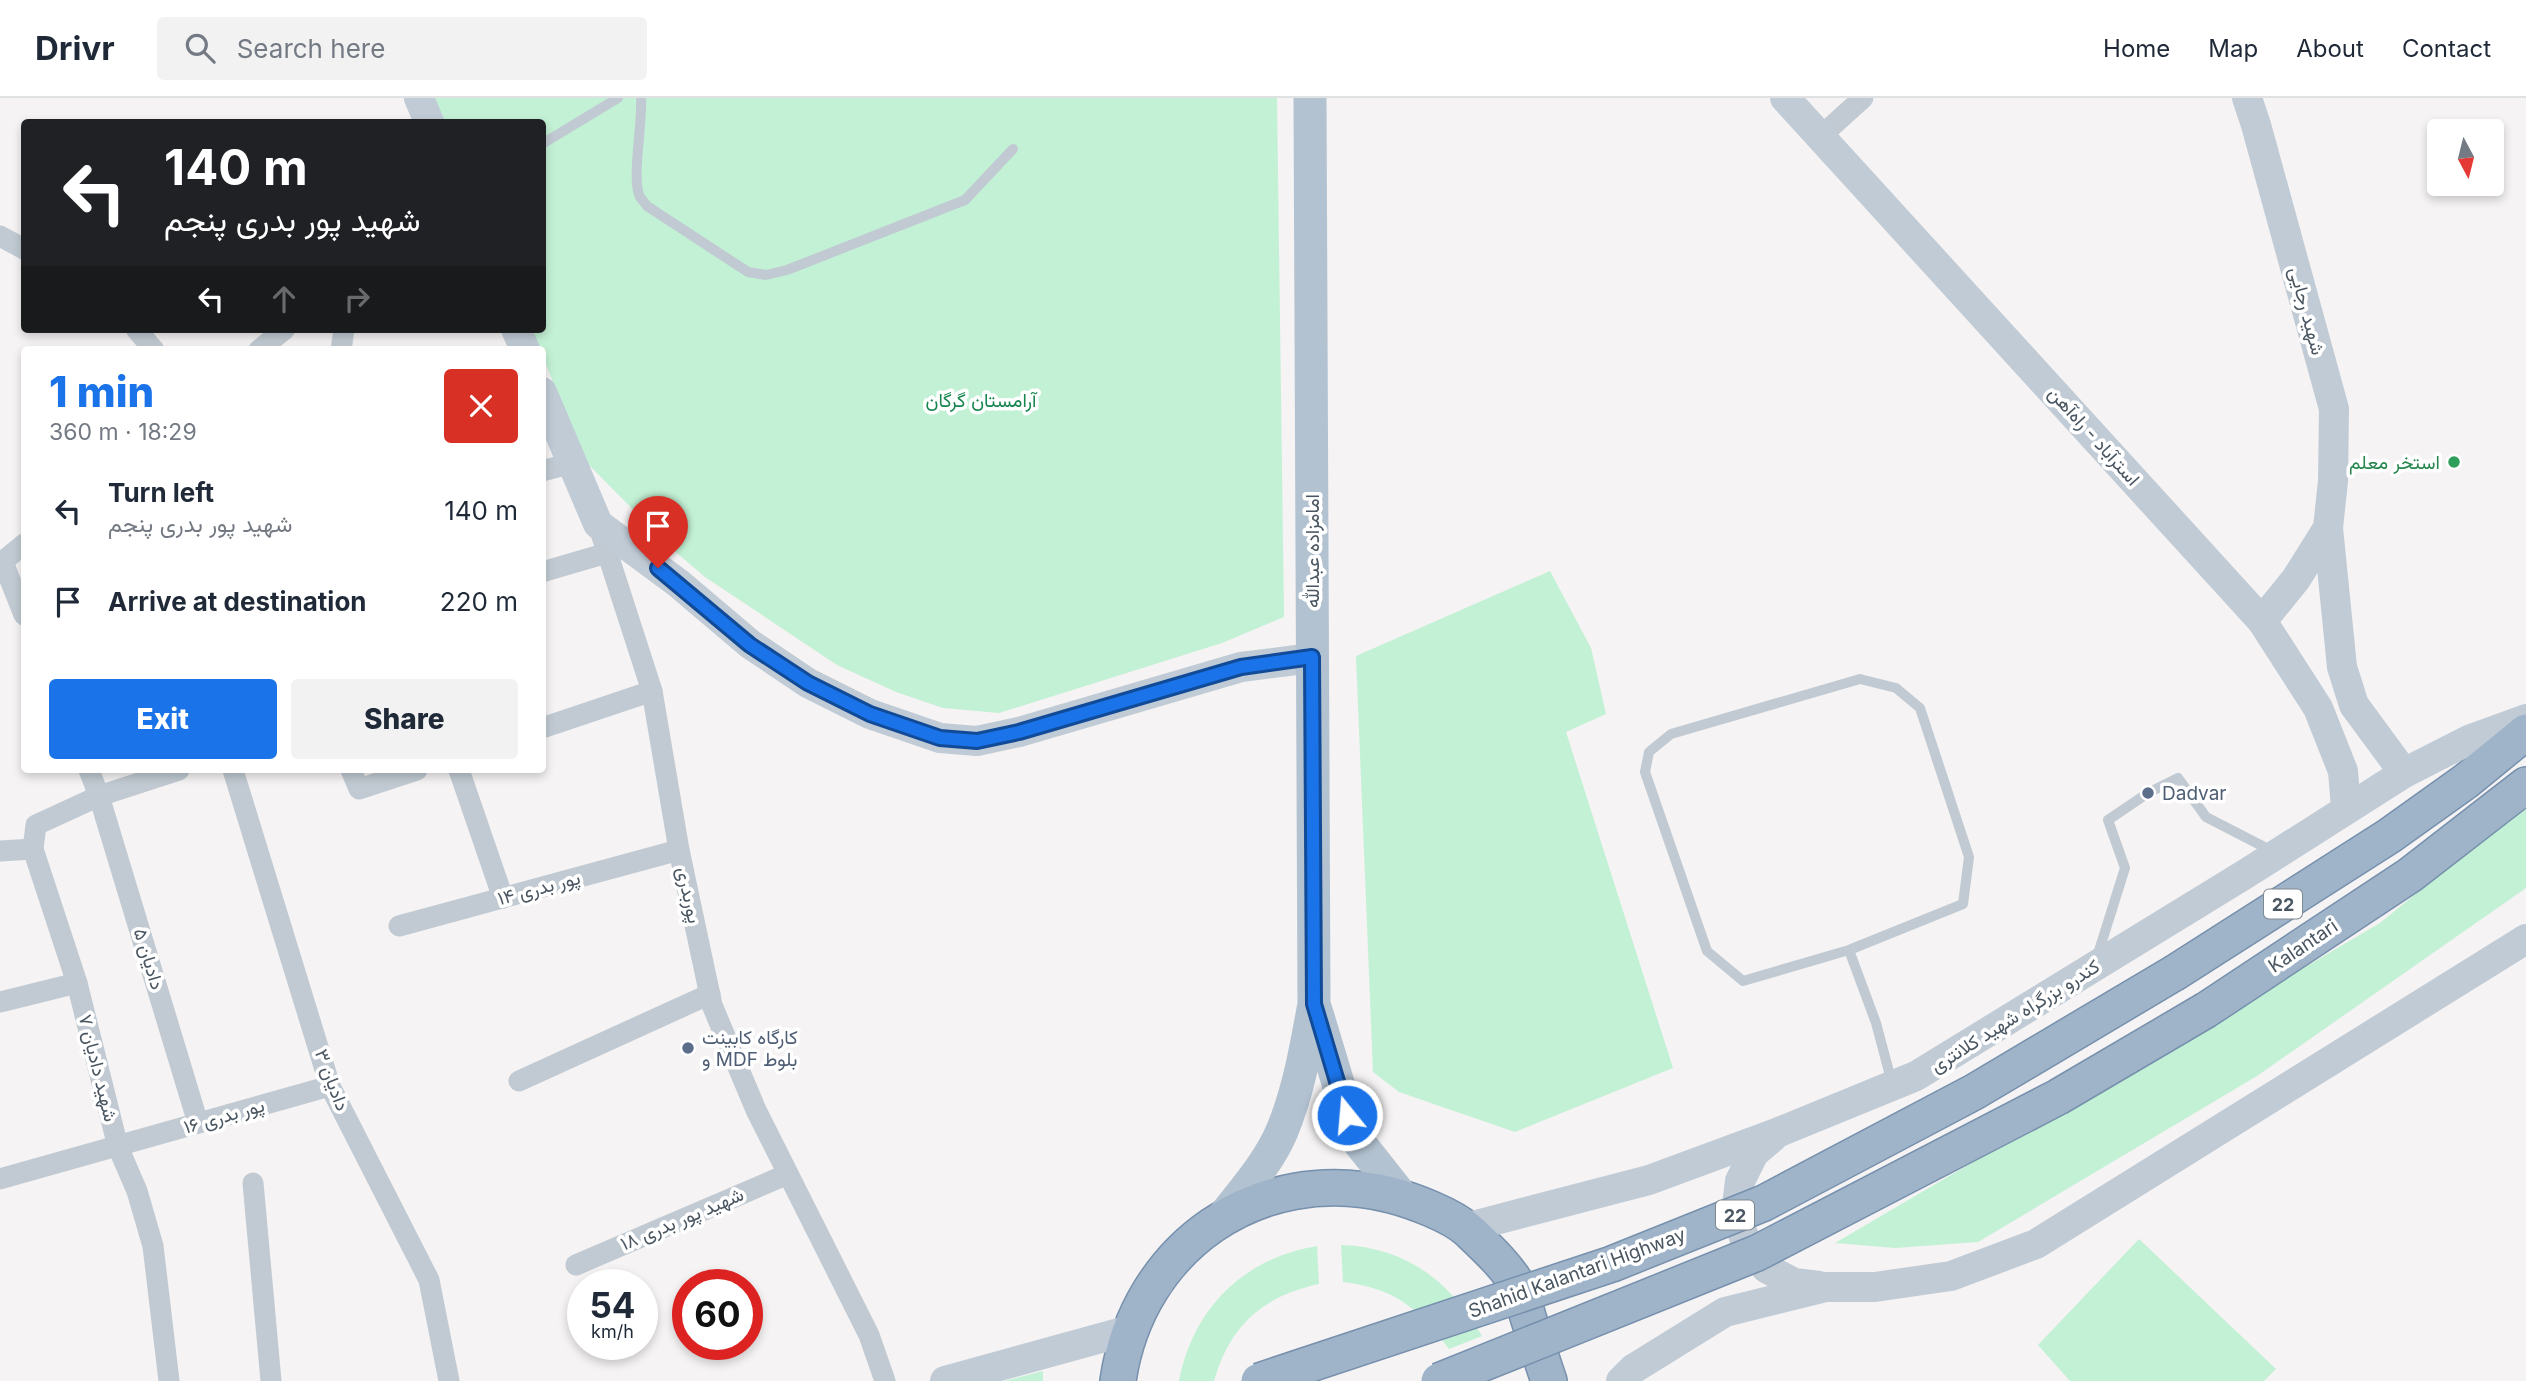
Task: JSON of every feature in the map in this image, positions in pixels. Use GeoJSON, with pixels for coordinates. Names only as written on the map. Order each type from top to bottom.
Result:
{"type":"FeatureCollection","features":[{"type":"Feature","properties":{"kind":"highway","name":"Shahid Kalantari Highway"},"geometry":{"type":"LineString","coordinates":[[1259,1381],[1612,1264],[1764,1203],[1974,1092],[2176,972],[2389,836],[2526,732]]}},
{"type":"Feature","properties":{"kind":"highway","name":"Kalantari"},"geometry":{"type":"LineString","coordinates":[[1439,1381],[1757,1253],[2058,1097],[2206,1010],[2410,875],[2526,785]]}},
{"type":"Feature","properties":{"kind":"highway"},"geometry":{"type":"LineString","coordinates":[[1118,1381],[1121,1359],[1142,1302],[1161,1272],[1200,1233],[1224,1216],[1255,1202],[1317,1188],[1370,1190],[1403,1198],[1465,1228],[1495,1258],[1519,1290],[1549,1381]]}},
{"type":"Feature","properties":{"kind":"main road"},"geometry":{"type":"LineString","coordinates":[[419,98],[428,119]]}},
{"type":"Feature","properties":{"kind":"main road","name":"امامزاده عبدالله"},"geometry":{"type":"LineString","coordinates":[[1224,1216],[1256,1174],[1281,1133],[1299,1079],[1314,1004],[1310,98]]}},
{"type":"Feature","properties":{"kind":"main road","name":"استرآباد - راه‌آهن"},"geometry":{"type":"LineString","coordinates":[[1785,98],[2262,621],[2318,708],[2343,771],[2346,808]]}},
{"type":"Feature","properties":{"kind":"main road","name":"شهید رجایی"},"geometry":{"type":"LineString","coordinates":[[2247,98],[2334,409],[2333,481],[2328,528],[2342,667],[2354,705],[2404,773]]}},
{"type":"Feature","properties":{"kind":"main road","name":"پوربدری"},"geometry":{"type":"LineString","coordinates":[[546,401],[598,524]]}},
{"type":"Feature","properties":{"kind":"main road"},"geometry":{"type":"LineString","coordinates":[[598,524],[678,583],[750,645],[808,683],[870,714],[940,738],[977,741],[1019,732],[1241,667],[1312,657]]}},
{"type":"Feature","properties":{"kind":"main road","name":"شهید رجایی"},"geometry":{"type":"LineString","coordinates":[[2262,621],[2296,579],[2328,528]]}},
{"type":"Feature","properties":{"kind":"main road"},"geometry":{"type":"LineString","coordinates":[[2318,708],[2350,691]]}},
{"type":"Feature","properties":{"kind":"main road","name":"کندرو بزرگراه شهید کلانتری"},"geometry":{"type":"LineString","coordinates":[[1465,1228],[1649,1180],[1779,1132],[1916,1076],[2404,773],[2471,739],[2526,719]]}},
{"type":"Feature","properties":{"kind":"main road"},"geometry":{"type":"LineString","coordinates":[[1779,1132],[1754,1153],[1740,1181],[1737,1213],[1746,1243],[1766,1268],[1794,1283],[1826,1287],[1875,1287],[1951,1276],[2036,1244],[2526,939]]}},
{"type":"Feature","properties":{"kind":"main road","name":"امامزاده عبدالله"},"geometry":{"type":"LineString","coordinates":[[1314,1004],[1354,1136],[1403,1198]]}},
{"type":"Feature","properties":{"kind":"main road"},"geometry":{"type":"LineString","coordinates":[[1621,1381],[1633,1369],[1725,1312],[1826,1287]]}},
{"type":"Feature","properties":{"kind":"main road"},"geometry":{"type":"LineString","coordinates":[[945,1381],[1130,1330]]}},
{"type":"Feature","properties":{"kind":"street"},"geometry":{"type":"LineString","coordinates":[[1821,136],[1863,98]]}},
{"type":"Feature","properties":{"kind":"street"},"geometry":{"type":"LineString","coordinates":[[0,236],[21,247]]}},
{"type":"Feature","properties":{"kind":"street"},"geometry":{"type":"LineString","coordinates":[[263,346],[280,333]]}},
{"type":"Feature","properties":{"kind":"street"},"geometry":{"type":"LineString","coordinates":[[546,470],[572,463]]}},
{"type":"Feature","properties":{"kind":"street","name":"پوربدری"},"geometry":{"type":"LineString","coordinates":[[598,524],[652,691],[680,850],[712,1005],[756,1110],[869,1335],[885,1381]]}},
{"type":"Feature","properties":{"kind":"street"},"geometry":{"type":"LineString","coordinates":[[21,546],[1,563],[21,608]]}},
{"type":"Feature","properties":{"kind":"street"},"geometry":{"type":"LineString","coordinates":[[546,571],[607,553]]}},
{"type":"Feature","properties":{"kind":"street"},"geometry":{"type":"LineString","coordinates":[[546,727],[652,691]]}},
{"type":"Feature","properties":{"kind":"street","name":"دادیان ۵"},"geometry":{"type":"LineString","coordinates":[[90,773],[198,1123]]}},
{"type":"Feature","properties":{"kind":"street"},"geometry":{"type":"LineString","coordinates":[[0,851],[33,849],[36,825],[99,796],[170,773]]}},
{"type":"Feature","properties":{"kind":"street","name":"دادیان ۳"},"geometry":{"type":"LineString","coordinates":[[234,773],[330,1086],[429,1280],[449,1381]]}},
{"type":"Feature","properties":{"kind":"street"},"geometry":{"type":"LineString","coordinates":[[355,780],[398,773]]}},
{"type":"Feature","properties":{"kind":"street"},"geometry":{"type":"LineString","coordinates":[[460,773],[503,898]]}},
{"type":"Feature","properties":{"kind":"street","name":"شهید دادیان ۷"},"geometry":{"type":"LineString","coordinates":[[33,849],[78,983],[118,1147],[137,1191],[153,1246],[169,1381]]}},
{"type":"Feature","properties":{"kind":"street","name":"پور بدری ۱۴"},"geometry":{"type":"LineString","coordinates":[[399,926],[680,850]]}},
{"type":"Feature","properties":{"kind":"street"},"geometry":{"type":"LineString","coordinates":[[0,1002],[78,983]]}},
{"type":"Feature","properties":{"kind":"street"},"geometry":{"type":"LineString","coordinates":[[519,1081],[710,994]]}},
{"type":"Feature","properties":{"kind":"street","name":"پور بدری ۱۶"},"geometry":{"type":"LineString","coordinates":[[0,1179],[330,1086]]}},
{"type":"Feature","properties":{"kind":"street","name":"شهید پور بدری ۱۸"},"geometry":{"type":"LineString","coordinates":[[576,1265],[788,1174]]}},
{"type":"Feature","properties":{"kind":"street"},"geometry":{"type":"LineString","coordinates":[[253,1183],[271,1381]]}},
{"type":"Feature","properties":{"kind":"lane"},"geometry":{"type":"LineString","coordinates":[[546,142],[618,98]]}},
{"type":"Feature","properties":{"kind":"lane"},"geometry":{"type":"LineString","coordinates":[[641,98],[637,184],[639,196],[647,206],[748,272],[766,275],[787,270],[965,200],[1013,149]]}},
{"type":"Feature","properties":{"kind":"lane"},"geometry":{"type":"LineString","coordinates":[[1860,679],[1896,688],[1920,708],[1969,857],[1963,904],[1849,950],[1743,981],[1707,951],[1645,772],[1650,751],[1671,734],[1860,679]]}},
{"type":"Feature","properties":{"kind":"lane"},"geometry":{"type":"LineString","coordinates":[[2094,967],[2124,867],[2108,820],[2148,793],[2178,778],[2206,817],[2277,853]]}},
{"type":"Feature","properties":{"kind":"lane"},"geometry":{"type":"LineString","coordinates":[[1849,950],[1876,1023],[1893,1086]]}},
{"type":"Feature","properties":{"kind":"green space","name":"آرامستان گرگان"},"geometry":{"type":"Polygon","coordinates":[[[434,98],[1277,98],[1284,617],[1222,643],[999,713],[943,708],[896,692],[837,665],[705,577],[671,548],[584,460],[546,365],[546,346],[538,346],[533,333],[546,333],[546,119],[443,119],[434,98]]]}},
{"type":"Feature","properties":{"kind":"green space"},"geometry":{"type":"Polygon","coordinates":[[[1550,571],[1591,648],[1606,714],[1566,732],[1673,1068],[1515,1132],[1399,1092],[1373,1072],[1356,656],[1550,571]]]}},
{"type":"Feature","properties":{"kind":"green space"},"geometry":{"type":"Polygon","coordinates":[[[2526,804],[2526,888],[2257,1076],[1978,1242],[1895,1248],[1835,1243],[2380,923],[2526,804]]]}},
{"type":"Feature","properties":{"kind":"green space"},"geometry":{"type":"Polygon","coordinates":[[[2139,1239],[2276,1369],[2264,1381],[2070,1381],[2038,1345],[2139,1239]]]}},
{"type":"Feature","properties":{"kind":"green space"},"geometry":{"type":"Polygon","coordinates":[[[1341,1245],[1386,1252],[1424,1271],[1456,1299],[1482,1336],[1449,1349],[1427,1322],[1404,1302],[1377,1289],[1343,1282],[1341,1245]]]}},
{"type":"Feature","properties":{"kind":"green space"},"geometry":{"type":"Polygon","coordinates":[[[1317,1246],[1319,1284],[1281,1296],[1251,1316],[1229,1344],[1214,1381],[1179,1381],[1196,1331],[1226,1291],[1267,1262],[1291,1252],[1317,1246]]]}},
{"type":"Feature","properties":{"kind":"green space"},"geometry":{"type":"Polygon","coordinates":[[[1043,1371],[1043,1381],[1004,1381],[1043,1371]]]}},
{"type":"Feature","properties":{"kind":"place","name":"استخر معلم"},"geometry":{"type":"Point","coordinates":[2454,462]}},
{"type":"Feature","properties":{"kind":"place","name":"Dadvar"},"geometry":{"type":"Point","coordinates":[2148,793]}},
{"type":"Feature","properties":{"kind":"place","name":"کارگاه کابینت و MDF بلوط"},"geometry":{"type":"Point","coordinates":[688,1048]}},
{"type":"Feature","properties":{"kind":"route"},"geometry":{"type":"LineString","coordinates":[[658,568],[750,645],[808,683],[870,714],[940,738],[977,741],[1019,732],[1241,667],[1312,657],[1314,1004],[1347,1115]]}}]}
